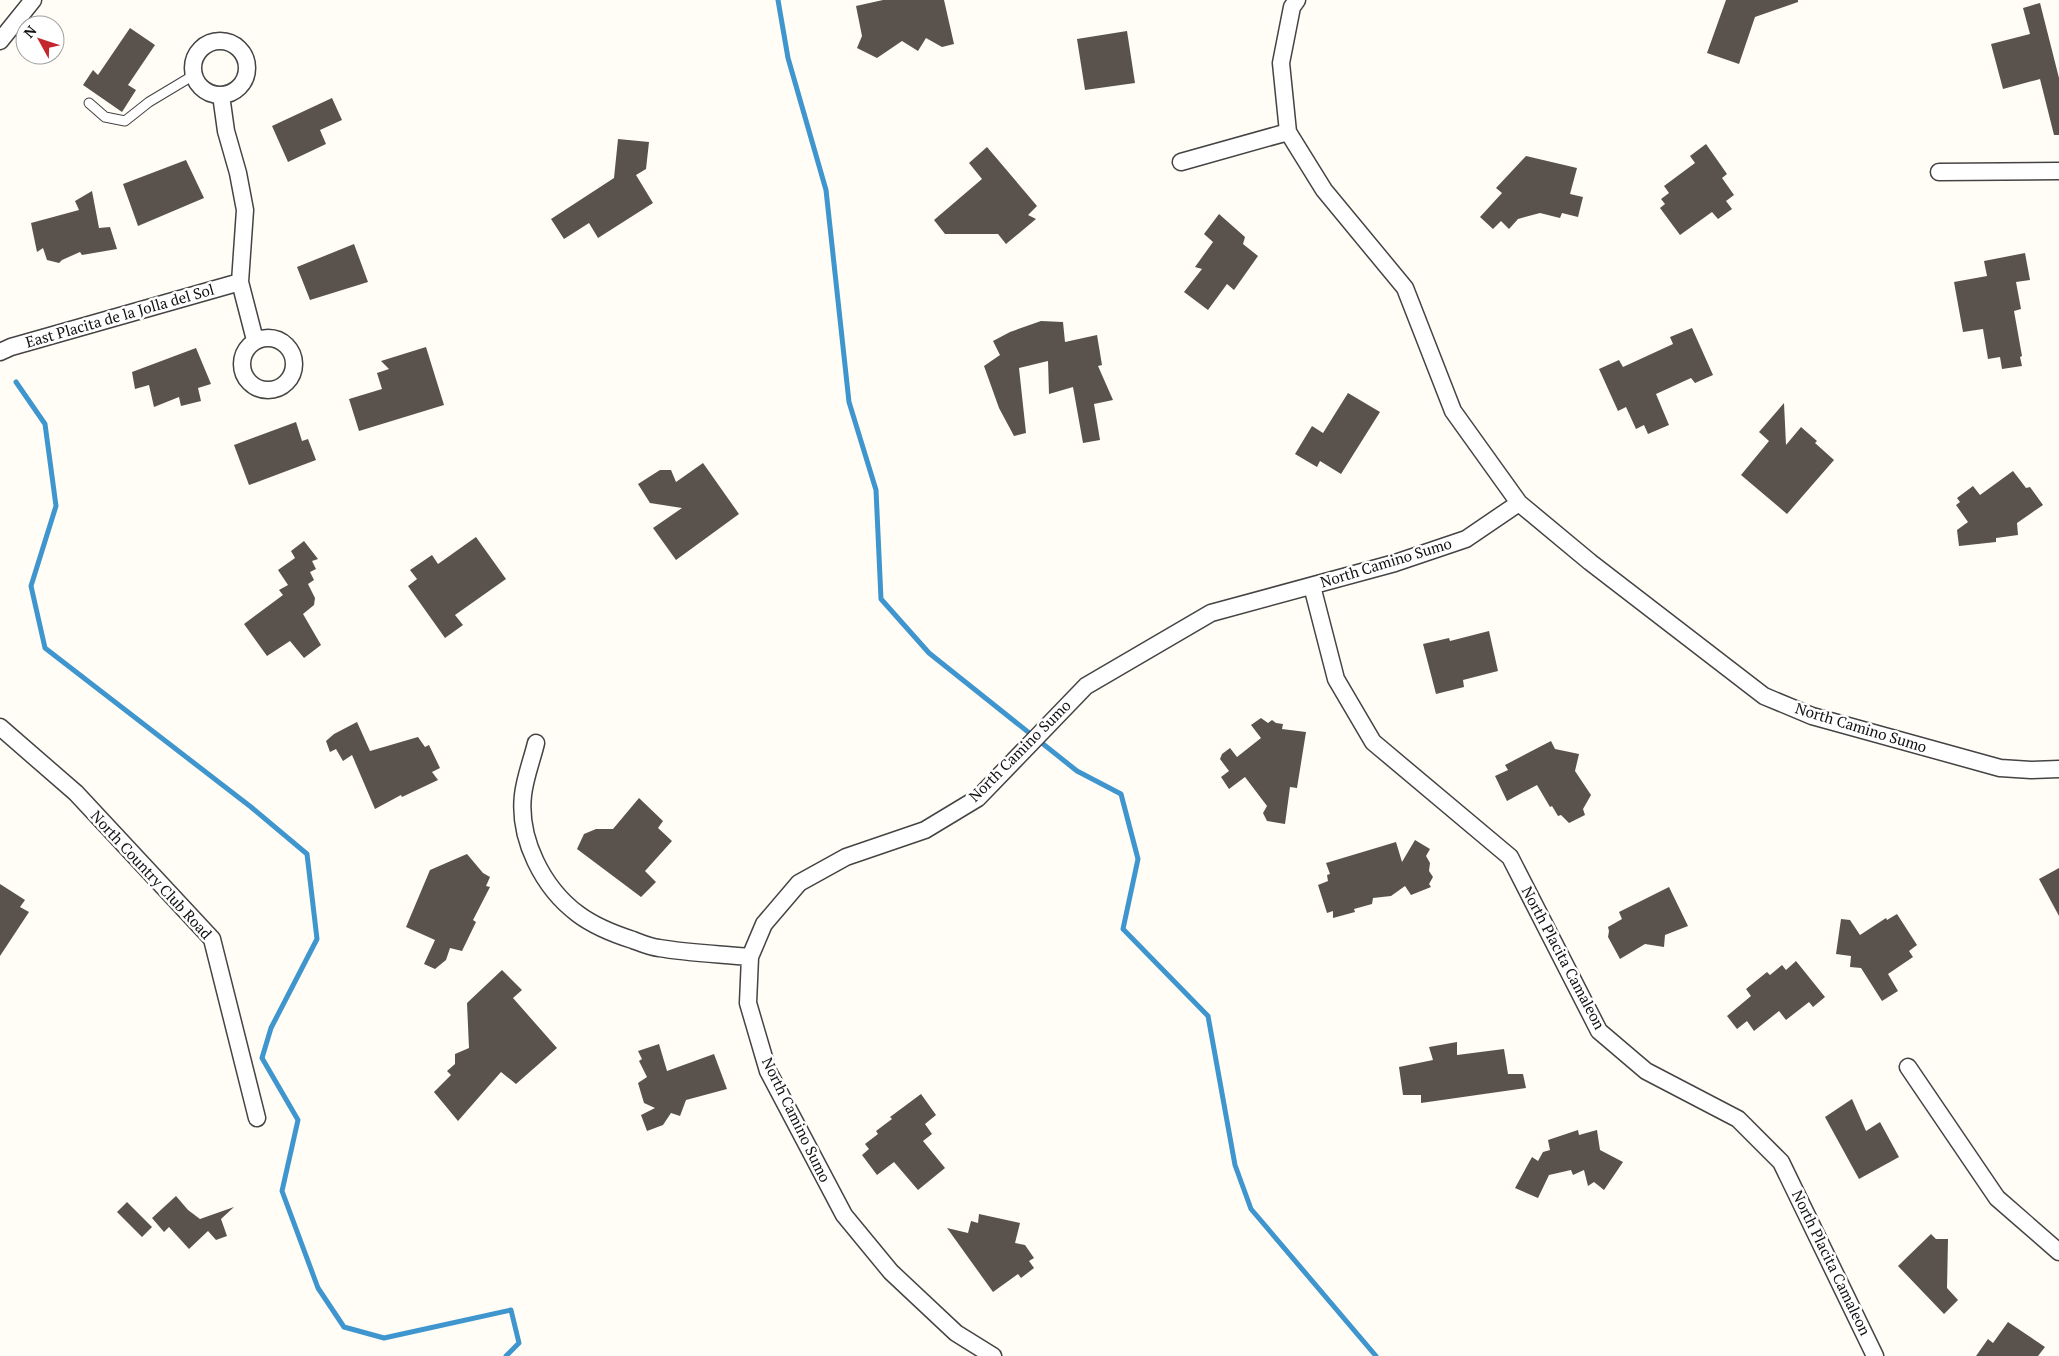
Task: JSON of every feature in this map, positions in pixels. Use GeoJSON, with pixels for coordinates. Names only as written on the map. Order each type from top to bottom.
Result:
{"type":"FeatureCollection","features":[{"type":"Feature","properties":{"kind":"street"},"geometry":{"type":"LineString","coordinates":[[0,41],[33,0]]}},
{"type":"Feature","properties":{"kind":"street","name":"North Camino Sumo"},"geometry":{"type":"LineString","coordinates":[[1297,0],[1292,8],[1282,63],[1288,132],[1324,190],[1405,288],[1453,411],[1519,503],[1590,562],[1764,696],[1812,716],[2000,768],[2059,769]]}},
{"type":"Feature","properties":{"kind":"street"},"geometry":{"type":"LineString","coordinates":[[216,41],[233,44],[245,57],[247,74],[238,89],[221,95],[212,94],[204,90],[194,76],[195,58],[207,44],[216,41]]}},
{"type":"Feature","properties":{"kind":"street"},"geometry":{"type":"LineString","coordinates":[[221,95],[226,131],[238,173],[245,210],[240,282],[255,340]]}},
{"type":"Feature","properties":{"kind":"street"},"geometry":{"type":"LineString","coordinates":[[1181,162],[1288,132]]}},
{"type":"Feature","properties":{"kind":"street"},"geometry":{"type":"LineString","coordinates":[[1939,172],[2059,171]]}},
{"type":"Feature","properties":{"kind":"street","name":"East Placita de la Jolla del Sol"},"geometry":{"type":"LineString","coordinates":[[0,352],[11,347],[240,282]]}},
{"type":"Feature","properties":{"kind":"street","name":"North Camino Sumo"},"geometry":{"type":"LineString","coordinates":[[992,1356],[956,1333],[891,1272],[844,1215],[768,1070],[748,1003],[750,957],[764,924],[799,884],[846,857],[925,830],[978,798],[1086,686],[1210,613],[1395,564],[1466,539],[1519,503]]}},
{"type":"Feature","properties":{"kind":"street","name":"North Placita Camaleon"},"geometry":{"type":"LineString","coordinates":[[1312,586],[1336,679],[1373,742],[1510,857],[1599,1030],[1646,1071],[1738,1119],[1781,1162],[1875,1356]]}},
{"type":"Feature","properties":{"kind":"street","name":"North Country Club Road"},"geometry":{"type":"LineString","coordinates":[[0,727],[76,793],[212,939],[257,1118]]}},
{"type":"Feature","properties":{"kind":"street"},"geometry":{"type":"LineString","coordinates":[[536,743],[523,795],[523,817],[528,841],[542,875],[562,899],[578,914],[598,926],[619,936],[657,948],[750,957]]}},
{"type":"Feature","properties":{"kind":"street"},"geometry":{"type":"LineString","coordinates":[[1908,1067],[1997,1198],[2059,1252]]}},
{"type":"Feature","properties":{"kind":"lane"},"geometry":{"type":"LineString","coordinates":[[89,103],[105,117],[125,121],[149,102],[194,76]]}},
{"type":"Feature","properties":{"kind":"building"},"geometry":{"type":"Polygon","coordinates":[[[883,0],[944,0],[954,44],[942,47],[926,38],[918,51],[902,41],[877,58],[857,48],[862,36],[856,6],[883,0]]]}},
{"type":"Feature","properties":{"kind":"building"},"geometry":{"type":"Polygon","coordinates":[[[1726,0],[1798,0],[1798,2],[1755,17],[1739,64],[1707,53],[1726,0]]]}},
{"type":"Feature","properties":{"kind":"building"},"geometry":{"type":"Polygon","coordinates":[[[2040,3],[2059,78],[2059,135],[2054,135],[2040,79],[2003,89],[1991,44],[2030,34],[2023,8],[2040,3]]]}},
{"type":"Feature","properties":{"kind":"building"},"geometry":{"type":"Polygon","coordinates":[[[130,28],[155,45],[128,85],[136,90],[122,112],[83,85],[93,70],[98,75],[130,28]]]}},
{"type":"Feature","properties":{"kind":"building"},"geometry":{"type":"Polygon","coordinates":[[[1127,31],[1135,83],[1085,90],[1077,39],[1127,31]]]}},
{"type":"Feature","properties":{"kind":"building"},"geometry":{"type":"Polygon","coordinates":[[[332,98],[342,120],[320,130],[326,144],[288,162],[272,126],[332,98]]]}},
{"type":"Feature","properties":{"kind":"building"},"geometry":{"type":"Polygon","coordinates":[[[618,139],[649,142],[646,169],[636,175],[653,203],[598,238],[589,223],[564,239],[551,219],[614,178],[618,139]]]}},
{"type":"Feature","properties":{"kind":"building"},"geometry":{"type":"Polygon","coordinates":[[[1706,144],[1727,174],[1722,178],[1734,195],[1726,201],[1732,209],[1718,219],[1712,212],[1680,235],[1660,208],[1665,204],[1661,199],[1669,193],[1664,186],[1695,163],[1690,156],[1706,144]]]}},
{"type":"Feature","properties":{"kind":"building"},"geometry":{"type":"Polygon","coordinates":[[[987,147],[1037,206],[1028,215],[1036,219],[1006,244],[998,234],[945,234],[934,220],[982,179],[969,163],[987,147]]]}},
{"type":"Feature","properties":{"kind":"building"},"geometry":{"type":"Polygon","coordinates":[[[1526,156],[1577,168],[1570,194],[1583,197],[1578,217],[1562,213],[1560,218],[1540,213],[1518,219],[1509,229],[1501,221],[1493,229],[1480,217],[1502,193],[1496,188],[1526,156]]]}},
{"type":"Feature","properties":{"kind":"building"},"geometry":{"type":"Polygon","coordinates":[[[186,160],[204,198],[138,226],[123,184],[186,160]]]}},
{"type":"Feature","properties":{"kind":"building"},"geometry":{"type":"Polygon","coordinates":[[[92,191],[99,228],[110,227],[117,249],[82,255],[80,252],[59,263],[47,260],[43,248],[37,252],[31,223],[79,210],[75,201],[92,191]]]}},
{"type":"Feature","properties":{"kind":"building"},"geometry":{"type":"Polygon","coordinates":[[[1219,214],[1245,237],[1243,244],[1258,256],[1234,290],[1227,284],[1208,310],[1184,292],[1202,269],[1195,267],[1213,242],[1204,234],[1219,214]]]}},
{"type":"Feature","properties":{"kind":"building"},"geometry":{"type":"Polygon","coordinates":[[[354,244],[368,282],[310,300],[297,267],[354,244]]]}},
{"type":"Feature","properties":{"kind":"building"},"geometry":{"type":"Polygon","coordinates":[[[2025,253],[2030,280],[2016,282],[2021,309],[2014,311],[2022,366],[2002,369],[2000,357],[1988,359],[1983,329],[1963,332],[1954,282],[1987,276],[1984,261],[2025,253]]]}},
{"type":"Feature","properties":{"kind":"building"},"geometry":{"type":"Polygon","coordinates":[[[1041,321],[1063,322],[1065,342],[1097,335],[1102,365],[1098,366],[1113,400],[1094,404],[1100,440],[1083,443],[1073,387],[1049,394],[1048,361],[1019,368],[1026,433],[1014,436],[999,408],[984,366],[1000,355],[993,341],[1010,332],[1041,321]]]}},
{"type":"Feature","properties":{"kind":"building"},"geometry":{"type":"Polygon","coordinates":[[[1692,328],[1713,375],[1695,383],[1691,378],[1656,394],[1669,425],[1648,434],[1644,425],[1636,429],[1626,407],[1618,411],[1599,369],[1619,360],[1623,367],[1673,344],[1670,337],[1692,328]]]}},
{"type":"Feature","properties":{"kind":"building"},"geometry":{"type":"Polygon","coordinates":[[[426,347],[444,405],[359,431],[349,399],[382,389],[377,373],[389,369],[381,361],[426,347]]]}},
{"type":"Feature","properties":{"kind":"building"},"geometry":{"type":"Polygon","coordinates":[[[196,348],[211,384],[198,388],[201,401],[181,406],[179,397],[154,407],[149,385],[135,389],[132,372],[196,348]]]}},
{"type":"Feature","properties":{"kind":"building"},"geometry":{"type":"Polygon","coordinates":[[[1348,393],[1380,412],[1341,474],[1320,461],[1317,467],[1295,454],[1312,426],[1323,433],[1348,393]]]}},
{"type":"Feature","properties":{"kind":"building"},"geometry":{"type":"Polygon","coordinates":[[[1784,403],[1786,445],[1801,427],[1834,460],[1787,514],[1741,475],[1769,441],[1759,432],[1784,403]]]}},
{"type":"Feature","properties":{"kind":"building"},"geometry":{"type":"Polygon","coordinates":[[[296,422],[302,441],[308,439],[316,460],[249,485],[234,445],[296,422]]]}},
{"type":"Feature","properties":{"kind":"building"},"geometry":{"type":"Polygon","coordinates":[[[703,463],[739,514],[676,560],[653,528],[682,508],[650,503],[638,484],[660,470],[671,470],[676,482],[703,463]]]}},
{"type":"Feature","properties":{"kind":"building"},"geometry":{"type":"Polygon","coordinates":[[[2013,471],[2026,488],[2030,487],[2043,505],[2017,523],[2018,535],[1996,538],[1996,542],[1959,546],[1957,530],[1968,522],[1956,505],[1960,502],[1957,498],[1973,486],[1980,495],[2013,471]]]}},
{"type":"Feature","properties":{"kind":"building"},"geometry":{"type":"Polygon","coordinates":[[[476,537],[506,579],[455,615],[463,625],[445,638],[408,586],[417,579],[410,570],[432,555],[438,564],[476,537]]]}},
{"type":"Feature","properties":{"kind":"building"},"geometry":{"type":"Polygon","coordinates":[[[304,541],[318,559],[312,561],[316,569],[310,572],[314,580],[308,584],[315,598],[314,605],[303,614],[321,645],[304,658],[290,641],[267,656],[244,624],[283,595],[279,590],[288,585],[278,570],[295,558],[291,551],[304,541]]]}},
{"type":"Feature","properties":{"kind":"building"},"geometry":{"type":"Polygon","coordinates":[[[1489,631],[1498,671],[1463,680],[1464,687],[1436,694],[1423,644],[1449,638],[1450,641],[1489,631]]]}},
{"type":"Feature","properties":{"kind":"building"},"geometry":{"type":"Polygon","coordinates":[[[1261,718],[1268,723],[1272,720],[1283,724],[1282,729],[1306,732],[1297,788],[1290,787],[1285,824],[1267,821],[1263,813],[1267,806],[1245,777],[1229,789],[1221,777],[1229,771],[1220,759],[1222,754],[1230,748],[1237,757],[1261,738],[1251,725],[1261,718]]]}},
{"type":"Feature","properties":{"kind":"building"},"geometry":{"type":"Polygon","coordinates":[[[357,722],[370,751],[418,737],[425,747],[429,745],[440,768],[432,772],[438,780],[402,797],[401,795],[375,809],[352,755],[343,761],[336,749],[330,752],[326,741],[334,734],[357,722]]]}},
{"type":"Feature","properties":{"kind":"building"},"geometry":{"type":"Polygon","coordinates":[[[1551,741],[1555,749],[1579,754],[1575,771],[1591,795],[1583,809],[1585,815],[1569,823],[1561,815],[1558,816],[1552,806],[1550,807],[1537,785],[1507,801],[1495,776],[1508,770],[1505,765],[1551,741]]]}},
{"type":"Feature","properties":{"kind":"building"},"geometry":{"type":"Polygon","coordinates":[[[639,798],[663,821],[658,828],[672,841],[645,871],[656,882],[641,897],[577,849],[584,834],[596,829],[613,829],[639,798]]]}},
{"type":"Feature","properties":{"kind":"building"},"geometry":{"type":"Polygon","coordinates":[[[1415,840],[1430,849],[1426,856],[1430,863],[1429,871],[1433,877],[1429,884],[1431,887],[1411,895],[1405,886],[1391,896],[1373,898],[1372,904],[1354,909],[1355,912],[1333,918],[1333,911],[1327,913],[1318,885],[1328,881],[1327,875],[1330,874],[1326,863],[1396,842],[1402,862],[1415,840]]]}},
{"type":"Feature","properties":{"kind":"building"},"geometry":{"type":"Polygon","coordinates":[[[467,854],[483,873],[490,877],[486,886],[490,887],[473,920],[476,922],[462,951],[450,948],[446,960],[435,969],[424,964],[435,940],[406,927],[430,870],[467,854]]]}},
{"type":"Feature","properties":{"kind":"building"},"geometry":{"type":"Polygon","coordinates":[[[2059,868],[2059,916],[2039,879],[2059,868]]]}},
{"type":"Feature","properties":{"kind":"building"},"geometry":{"type":"Polygon","coordinates":[[[0,884],[25,900],[20,907],[29,912],[0,956],[0,884]]]}},
{"type":"Feature","properties":{"kind":"building"},"geometry":{"type":"Polygon","coordinates":[[[1669,887],[1688,926],[1665,935],[1664,947],[1645,944],[1620,959],[1608,937],[1608,927],[1622,919],[1619,912],[1669,887]]]}},
{"type":"Feature","properties":{"kind":"building"},"geometry":{"type":"Polygon","coordinates":[[[1897,914],[1917,945],[1909,951],[1913,957],[1888,974],[1898,991],[1882,1001],[1861,968],[1850,967],[1851,956],[1836,954],[1841,919],[1850,920],[1860,935],[1886,918],[1887,920],[1897,914]]]}},
{"type":"Feature","properties":{"kind":"building"},"geometry":{"type":"Polygon","coordinates":[[[1796,961],[1825,997],[1813,1007],[1809,1002],[1786,1020],[1779,1011],[1754,1031],[1747,1021],[1737,1029],[1727,1016],[1751,996],[1746,989],[1767,972],[1770,975],[1782,965],[1786,970],[1796,961]]]}},
{"type":"Feature","properties":{"kind":"building"},"geometry":{"type":"Polygon","coordinates":[[[502,970],[522,990],[513,998],[557,1048],[516,1084],[501,1072],[458,1121],[434,1092],[451,1075],[447,1071],[455,1064],[455,1054],[469,1048],[467,1003],[502,970]]]}},
{"type":"Feature","properties":{"kind":"building"},"geometry":{"type":"Polygon","coordinates":[[[1457,1042],[1457,1055],[1504,1049],[1508,1074],[1523,1074],[1526,1088],[1421,1103],[1421,1095],[1403,1095],[1399,1067],[1433,1060],[1429,1047],[1457,1042]]]}},
{"type":"Feature","properties":{"kind":"building"},"geometry":{"type":"Polygon","coordinates":[[[659,1044],[667,1071],[714,1054],[727,1089],[686,1100],[680,1116],[671,1113],[663,1125],[647,1131],[641,1115],[655,1108],[644,1103],[638,1083],[647,1077],[639,1061],[642,1059],[638,1051],[659,1044]]]}},
{"type":"Feature","properties":{"kind":"building"},"geometry":{"type":"Polygon","coordinates":[[[921,1094],[936,1115],[925,1124],[932,1134],[923,1141],[945,1168],[918,1190],[894,1162],[877,1175],[862,1155],[869,1149],[865,1144],[878,1134],[876,1131],[892,1119],[890,1117],[921,1094]]]}},
{"type":"Feature","properties":{"kind":"building"},"geometry":{"type":"Polygon","coordinates":[[[1852,1099],[1866,1131],[1880,1122],[1899,1157],[1859,1179],[1825,1117],[1852,1099]]]}},
{"type":"Feature","properties":{"kind":"building"},"geometry":{"type":"Polygon","coordinates":[[[1578,1130],[1579,1135],[1597,1130],[1600,1150],[1623,1162],[1604,1190],[1594,1182],[1588,1186],[1584,1170],[1573,1175],[1571,1170],[1549,1175],[1538,1198],[1515,1188],[1532,1157],[1538,1161],[1543,1152],[1550,1150],[1548,1140],[1578,1130]]]}},
{"type":"Feature","properties":{"kind":"building"},"geometry":{"type":"Polygon","coordinates":[[[176,1196],[188,1210],[200,1219],[234,1207],[221,1219],[227,1236],[216,1240],[208,1231],[189,1249],[169,1227],[164,1232],[152,1218],[176,1196]]]}},
{"type":"Feature","properties":{"kind":"building"},"geometry":{"type":"Polygon","coordinates":[[[127,1202],[152,1227],[142,1237],[117,1212],[127,1202]]]}},
{"type":"Feature","properties":{"kind":"building"},"geometry":{"type":"Polygon","coordinates":[[[979,1214],[1020,1223],[1015,1243],[1025,1245],[1034,1258],[1029,1261],[1034,1268],[1021,1278],[1018,1274],[993,1292],[947,1228],[968,1233],[971,1221],[978,1223],[979,1214]]]}},
{"type":"Feature","properties":{"kind":"building"},"geometry":{"type":"Polygon","coordinates":[[[1931,1234],[1936,1239],[1948,1239],[1947,1288],[1958,1300],[1944,1314],[1898,1266],[1931,1234]]]}},
{"type":"Feature","properties":{"kind":"building"},"geometry":{"type":"Polygon","coordinates":[[[2008,1322],[2045,1347],[2038,1356],[1976,1356],[1988,1339],[1993,1343],[2008,1322]]]}},
{"type":"Feature","properties":{"kind":"waterway"},"geometry":{"type":"LineString","coordinates":[[778,0],[788,58],[826,190],[849,402],[876,490],[881,599],[929,653],[1077,771],[1121,794],[1138,859],[1123,929],[1208,1016],[1235,1165],[1251,1209],[1376,1356]]}},
{"type":"Feature","properties":{"kind":"waterway"},"geometry":{"type":"LineString","coordinates":[[16,382],[45,424],[56,506],[31,586],[45,648],[251,807],[307,854],[317,939],[271,1028],[262,1058],[298,1120],[282,1191],[318,1288],[344,1327],[384,1338],[511,1310],[519,1343],[506,1356]]}}]}
